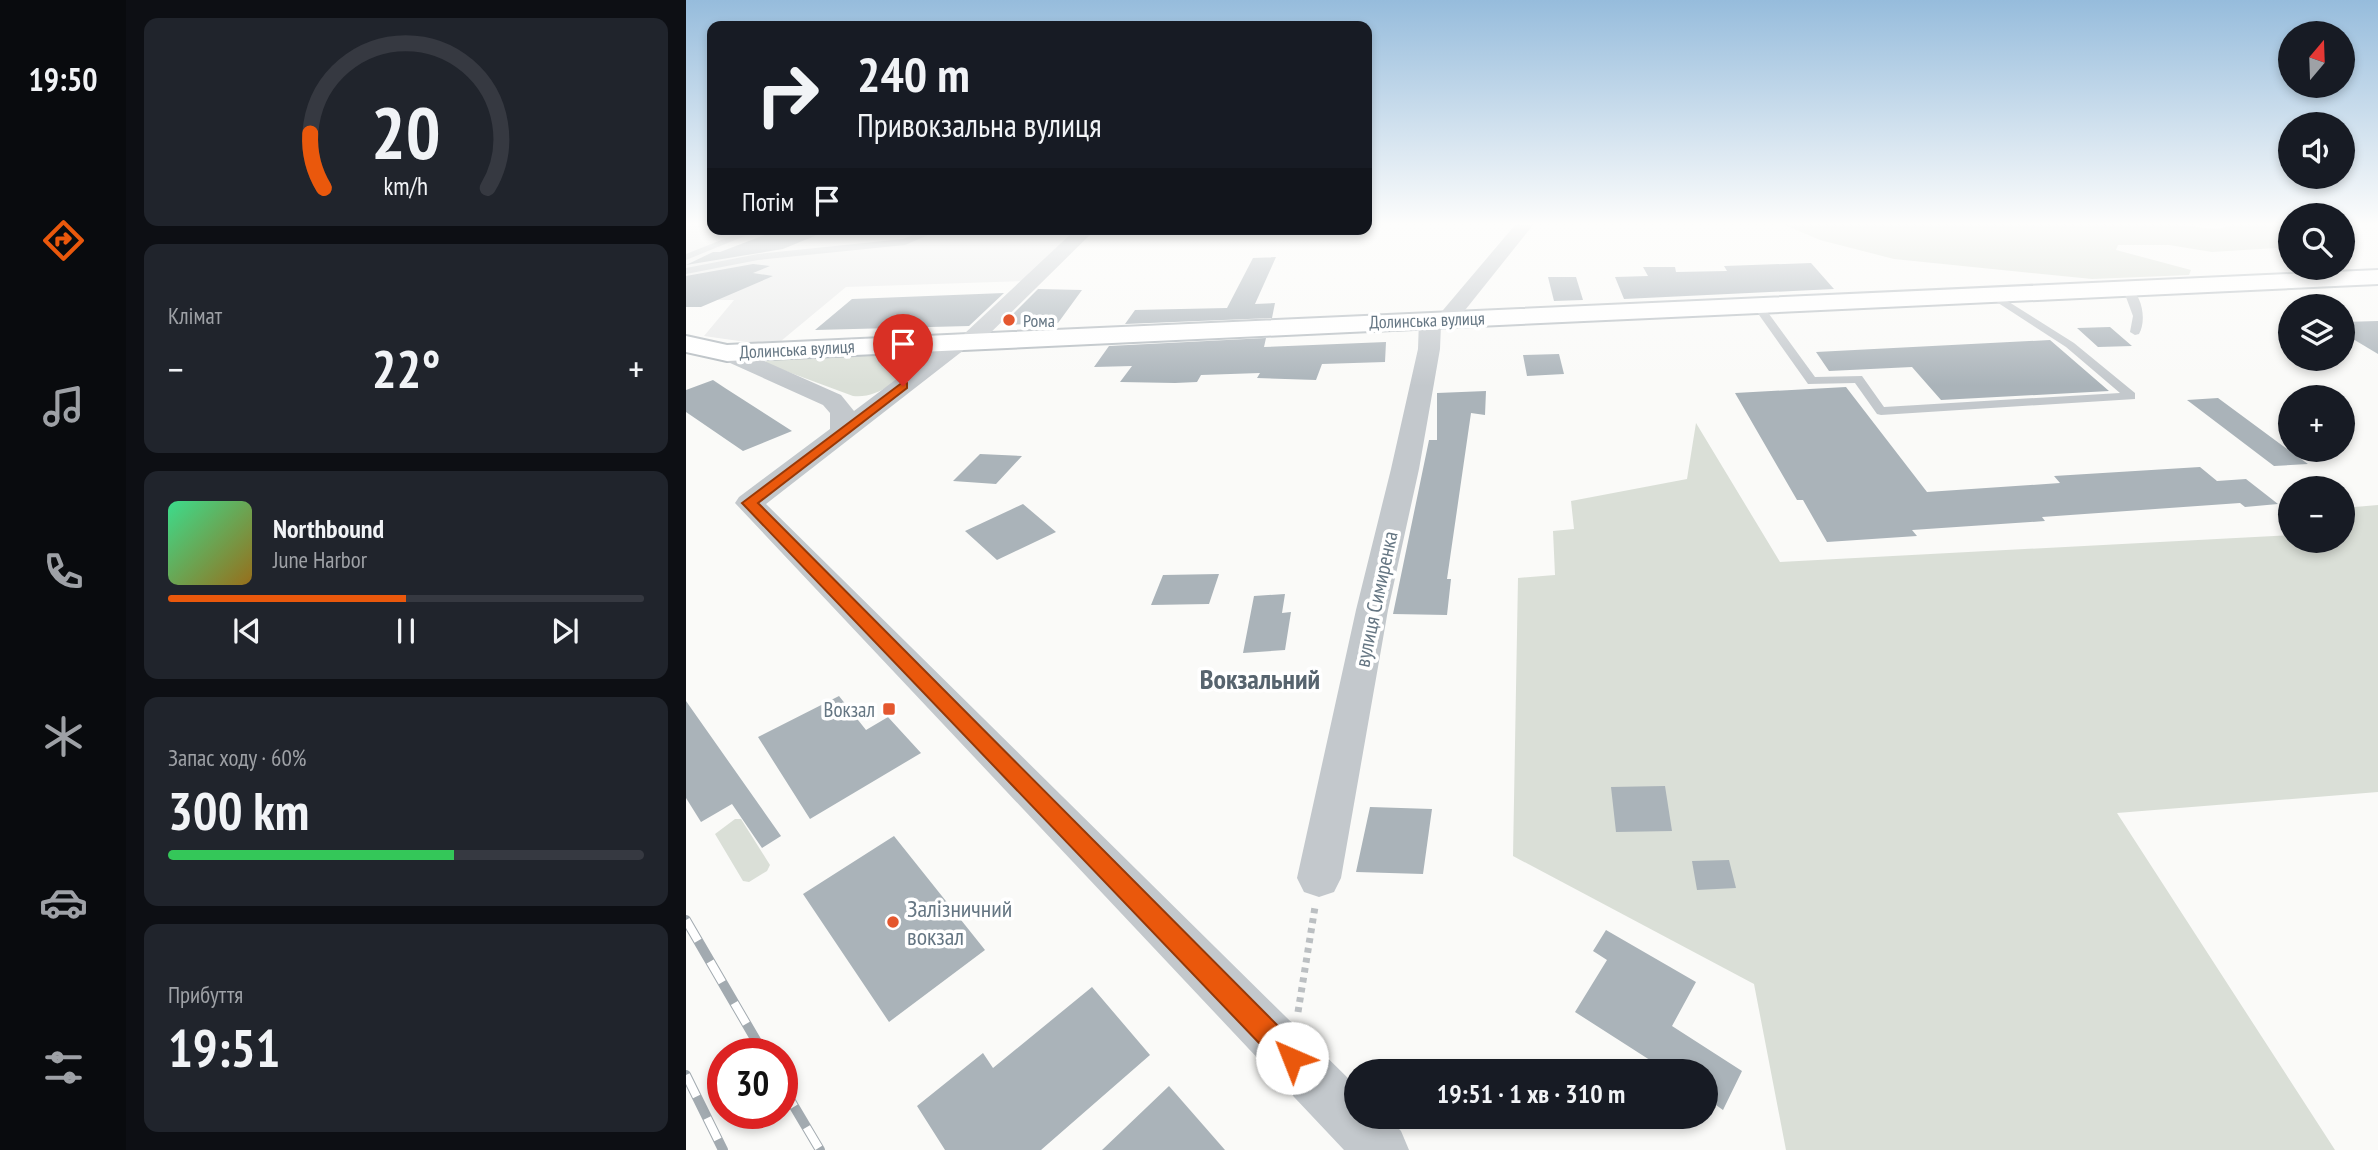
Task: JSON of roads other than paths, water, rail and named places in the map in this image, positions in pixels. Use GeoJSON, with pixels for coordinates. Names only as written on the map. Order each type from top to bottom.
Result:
{"type":"FeatureCollection","features":[{"type":"Feature","properties":{"kind":"main road","name":"Долинська вулиця"},"geometry":{"type":"LineString","coordinates":[[686,344],[727,354],[966,340],[2343,279]]}},
{"type":"Feature","properties":{"kind":"street"},"geometry":{"type":"LineString","coordinates":[[1033,279],[966,340],[749,503],[1382,1150]]}},
{"type":"Feature","properties":{"kind":"street"},"geometry":{"type":"LineString","coordinates":[[1438,320],[1476,279]]}},
{"type":"Feature","properties":{"kind":"street","name":"вулиця Симиренка"},"geometry":{"type":"LineString","coordinates":[[1319,878],[1372,610],[1429,349],[1438,320]]}},
{"type":"Feature","properties":{"kind":"street"},"geometry":{"type":"LineString","coordinates":[[727,354],[832,400],[842,412],[843,432]]}},
{"type":"Feature","properties":{"kind":"lane"},"geometry":{"type":"LineString","coordinates":[[2127,289],[2138,314],[2139,326],[2136,332]]}},
{"type":"Feature","properties":{"kind":"lane"},"geometry":{"type":"LineString","coordinates":[[1757,305],[1812,381],[1858,379],[1881,411],[2131,396],[2070,345],[1993,295]]}},
{"type":"Feature","properties":{"kind":"railway"},"geometry":{"type":"LineString","coordinates":[[686,920],[755,1038]]}},
{"type":"Feature","properties":{"kind":"railway"},"geometry":{"type":"LineString","coordinates":[[686,1075],[723,1150]]}},
{"type":"Feature","properties":{"kind":"railway"},"geometry":{"type":"LineString","coordinates":[[798,1113],[820,1150]]}},
{"type":"Feature","properties":{"kind":"place","name":"Рома"},"geometry":{"type":"Point","coordinates":[1009,320]}},
{"type":"Feature","properties":{"kind":"place","name":"Вокзал"},"geometry":{"type":"Point","coordinates":[889,709]}},
{"type":"Feature","properties":{"kind":"place","name":"Залізничний вокзал"},"geometry":{"type":"Point","coordinates":[893,922]}},
{"type":"Feature","properties":{"kind":"district","name":"Вокзальний"},"geometry":{"type":"Point","coordinates":[1260,678]}}]}
